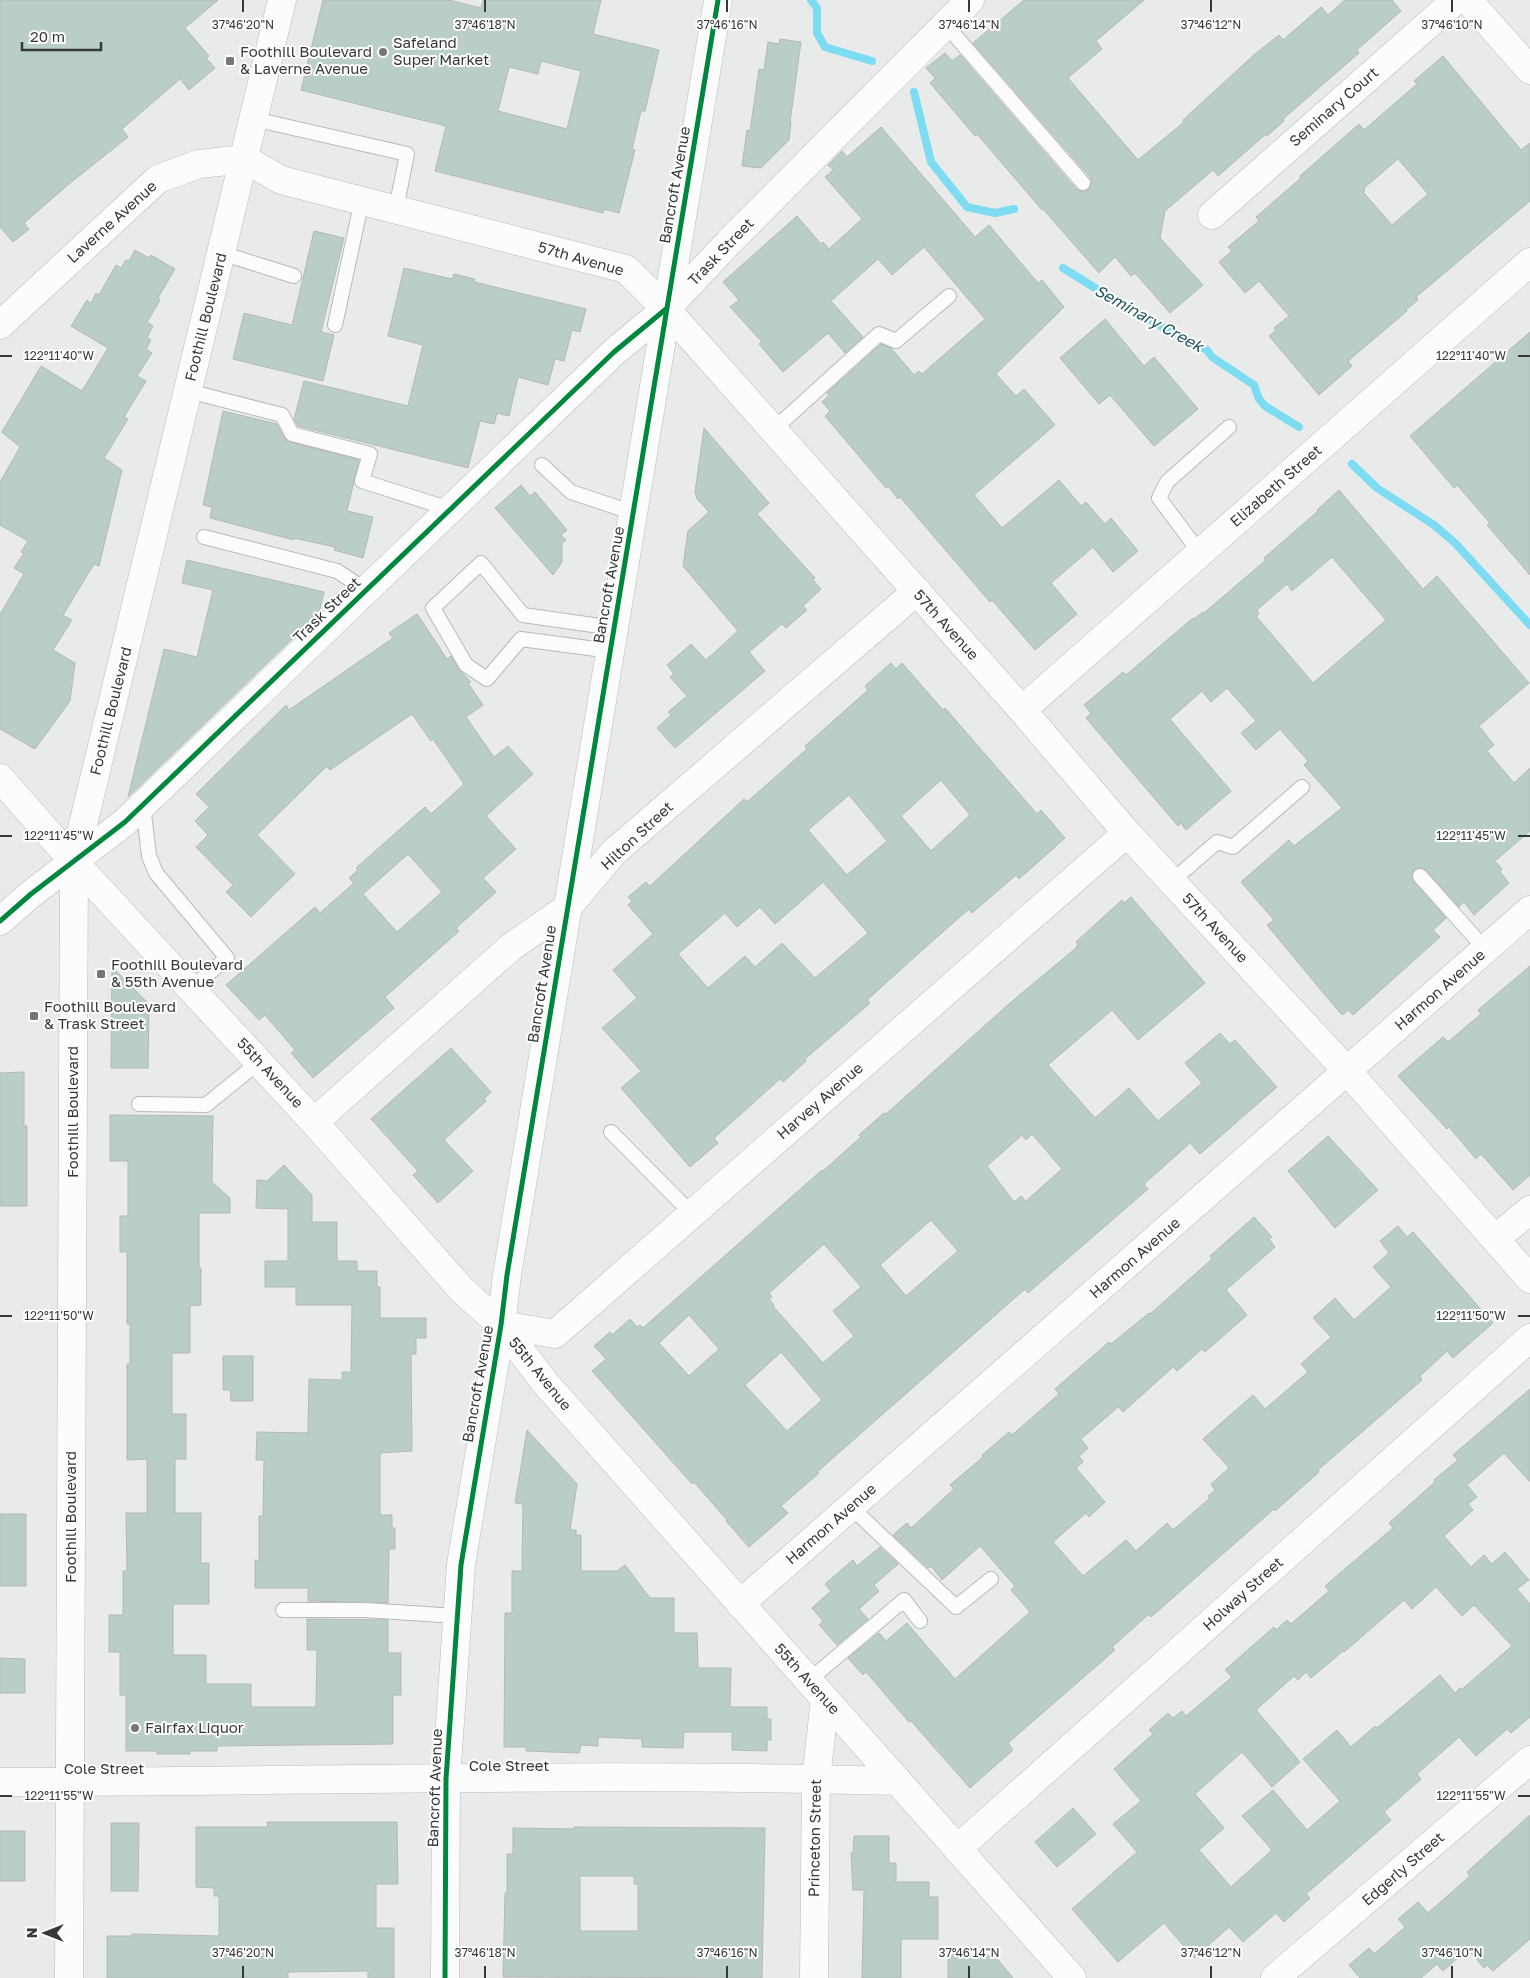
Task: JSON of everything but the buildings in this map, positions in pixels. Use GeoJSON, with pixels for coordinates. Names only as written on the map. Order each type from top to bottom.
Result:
{"type":"FeatureCollection","features":[{"type":"Feature","properties":{"kind":"street","name":"Foothill Boulevard"},"geometry":{"type":"LineString","coordinates":[[69,1978],[74,862],[282,0]]}},
{"type":"Feature","properties":{"kind":"street","name":"Bancroft Avenue"},"geometry":{"type":"LineString","coordinates":[[444,1978],[446,1779],[461,1565],[501,1325],[506,1275],[718,0]]}},
{"type":"Feature","properties":{"kind":"street","name":"Trask Street"},"geometry":{"type":"LineString","coordinates":[[0,922],[31,894],[125,822],[614,352],[666,309],[728,243],[970,0]]}},
{"type":"Feature","properties":{"kind":"street","name":"Seminary Court"},"geometry":{"type":"LineString","coordinates":[[1212,215],[1456,0]]}},
{"type":"Feature","properties":{"kind":"street"},"geometry":{"type":"LineString","coordinates":[[1468,0],[1529,66]]}},
{"type":"Feature","properties":{"kind":"street","name":"57th Avenue"},"geometry":{"type":"LineString","coordinates":[[245,159],[281,180],[626,269],[666,309],[1022,710],[1127,833],[1348,1072],[1530,1279]]}},
{"type":"Feature","properties":{"kind":"street","name":"Laverne Avenue"},"geometry":{"type":"LineString","coordinates":[[0,325],[158,179],[199,164],[245,159]]}},
{"type":"Feature","properties":{"kind":"street","name":"Elizabeth Street"},"geometry":{"type":"LineString","coordinates":[[1022,710],[1530,262]]}},
{"type":"Feature","properties":{"kind":"street","name":"Hilton Street"},"geometry":{"type":"LineString","coordinates":[[314,1122],[511,947],[568,908],[614,852],[917,591]]}},
{"type":"Feature","properties":{"kind":"street","name":"55th Avenue"},"geometry":{"type":"LineString","coordinates":[[0,778],[74,862],[314,1122],[462,1290],[501,1325],[547,1385],[1072,1978]]}},
{"type":"Feature","properties":{"kind":"street","name":"Harvey Avenue"},"geometry":{"type":"LineString","coordinates":[[501,1325],[555,1334],[1127,833]]}},
{"type":"Feature","properties":{"kind":"street","name":"Harmon Avenue"},"geometry":{"type":"LineString","coordinates":[[740,1604],[1348,1072],[1530,910]]}},
{"type":"Feature","properties":{"kind":"street"},"geometry":{"type":"LineString","coordinates":[[1495,1239],[1530,1210]]}},
{"type":"Feature","properties":{"kind":"street","name":"Holway Street"},"geometry":{"type":"LineString","coordinates":[[957,1849],[1530,1338]]}},
{"type":"Feature","properties":{"kind":"street","name":"Princeton Street"},"geometry":{"type":"LineString","coordinates":[[814,1978],[816,1690]]}},
{"type":"Feature","properties":{"kind":"street","name":"Edgerly Street"},"geometry":{"type":"LineString","coordinates":[[1275,1978],[1530,1760]]}},
{"type":"Feature","properties":{"kind":"street","name":"Cole Street"},"geometry":{"type":"LineString","coordinates":[[0,1782],[446,1779],[816,1779],[898,1781]]}},
{"type":"Feature","properties":{"kind":"lane"},"geometry":{"type":"LineString","coordinates":[[945,24],[1083,182]]}},
{"type":"Feature","properties":{"kind":"lane"},"geometry":{"type":"LineString","coordinates":[[254,119],[407,154],[396,210]]}},
{"type":"Feature","properties":{"kind":"lane"},"geometry":{"type":"LineString","coordinates":[[334,325],[362,200]]}},
{"type":"Feature","properties":{"kind":"lane"},"geometry":{"type":"LineString","coordinates":[[221,253],[294,276]]}},
{"type":"Feature","properties":{"kind":"lane"},"geometry":{"type":"LineString","coordinates":[[772,430],[879,334],[896,341],[949,296]]}},
{"type":"Feature","properties":{"kind":"lane"},"geometry":{"type":"LineString","coordinates":[[188,391],[282,415],[292,434],[370,454],[362,481],[450,509]]}},
{"type":"Feature","properties":{"kind":"lane"},"geometry":{"type":"LineString","coordinates":[[1200,553],[1159,498],[1167,482],[1229,427]]}},
{"type":"Feature","properties":{"kind":"lane"},"geometry":{"type":"LineString","coordinates":[[542,465],[570,492],[634,513]]}},
{"type":"Feature","properties":{"kind":"lane"},"geometry":{"type":"LineString","coordinates":[[204,537],[337,571],[366,590]]}},
{"type":"Feature","properties":{"kind":"lane"},"geometry":{"type":"LineString","coordinates":[[481,563],[523,615],[613,639],[521,639],[487,679],[466,665],[433,608],[481,563]]}},
{"type":"Feature","properties":{"kind":"lane"},"geometry":{"type":"LineString","coordinates":[[1172,881],[1217,842],[1233,848],[1302,787]]}},
{"type":"Feature","properties":{"kind":"lane"},"geometry":{"type":"LineString","coordinates":[[142,805],[149,856],[156,873],[227,958],[191,988]]}},
{"type":"Feature","properties":{"kind":"lane"},"geometry":{"type":"LineString","coordinates":[[1420,876],[1486,950]]}},
{"type":"Feature","properties":{"kind":"lane"},"geometry":{"type":"LineString","coordinates":[[140,1104],[206,1105],[259,1062]]}},
{"type":"Feature","properties":{"kind":"lane"},"geometry":{"type":"LineString","coordinates":[[611,1132],[692,1214]]}},
{"type":"Feature","properties":{"kind":"lane"},"geometry":{"type":"LineString","coordinates":[[851,1507],[956,1608],[991,1579]]}},
{"type":"Feature","properties":{"kind":"lane"},"geometry":{"type":"LineString","coordinates":[[816,1690],[904,1600],[920,1621]]}},
{"type":"Feature","properties":{"kind":"lane"},"geometry":{"type":"LineString","coordinates":[[283,1610],[365,1610],[456,1616]]}},
{"type":"Feature","properties":{"kind":"waterway","name":"Seminary Creek"},"geometry":{"type":"LineString","coordinates":[[811,0],[817,8],[817,33],[825,47],[872,61]]}},
{"type":"Feature","properties":{"kind":"waterway","name":"Seminary Creek"},"geometry":{"type":"LineString","coordinates":[[914,92],[931,162],[967,207],[995,213],[1014,209]]}},
{"type":"Feature","properties":{"kind":"waterway","name":"Seminary Creek"},"geometry":{"type":"LineString","coordinates":[[1063,268],[1108,296],[1207,350],[1212,357],[1254,385],[1259,399],[1265,406],[1299,427]]}},
{"type":"Feature","properties":{"kind":"waterway","name":"Seminary Creek"},"geometry":{"type":"LineString","coordinates":[[1352,464],[1377,488],[1434,525],[1455,543],[1530,625]]}},
{"type":"Feature","properties":{"kind":"cycle path"},"geometry":{"type":"LineString","coordinates":[[445,1978],[446,1779],[461,1565],[501,1325],[507,1275],[718,0]]}},
{"type":"Feature","properties":{"kind":"cycle path"},"geometry":{"type":"LineString","coordinates":[[0,921],[31,894],[125,822],[614,352],[666,309]]}},
{"type":"Feature","properties":{"kind":"place","name":"Safeland Super Market"},"geometry":{"type":"Point","coordinates":[383,52]}},
{"type":"Feature","properties":{"kind":"place","name":"Foothill Boulevard & Laverne Avenue"},"geometry":{"type":"Point","coordinates":[230,61]}},
{"type":"Feature","properties":{"kind":"place","name":"Foothill Boulevard & 55th Avenue"},"geometry":{"type":"Point","coordinates":[101,974]}},
{"type":"Feature","properties":{"kind":"place","name":"Foothill Boulevard & Trask Street"},"geometry":{"type":"Point","coordinates":[34,1016]}},
{"type":"Feature","properties":{"kind":"place","name":"Fairfax Liquor"},"geometry":{"type":"Point","coordinates":[135,1728]}}]}
